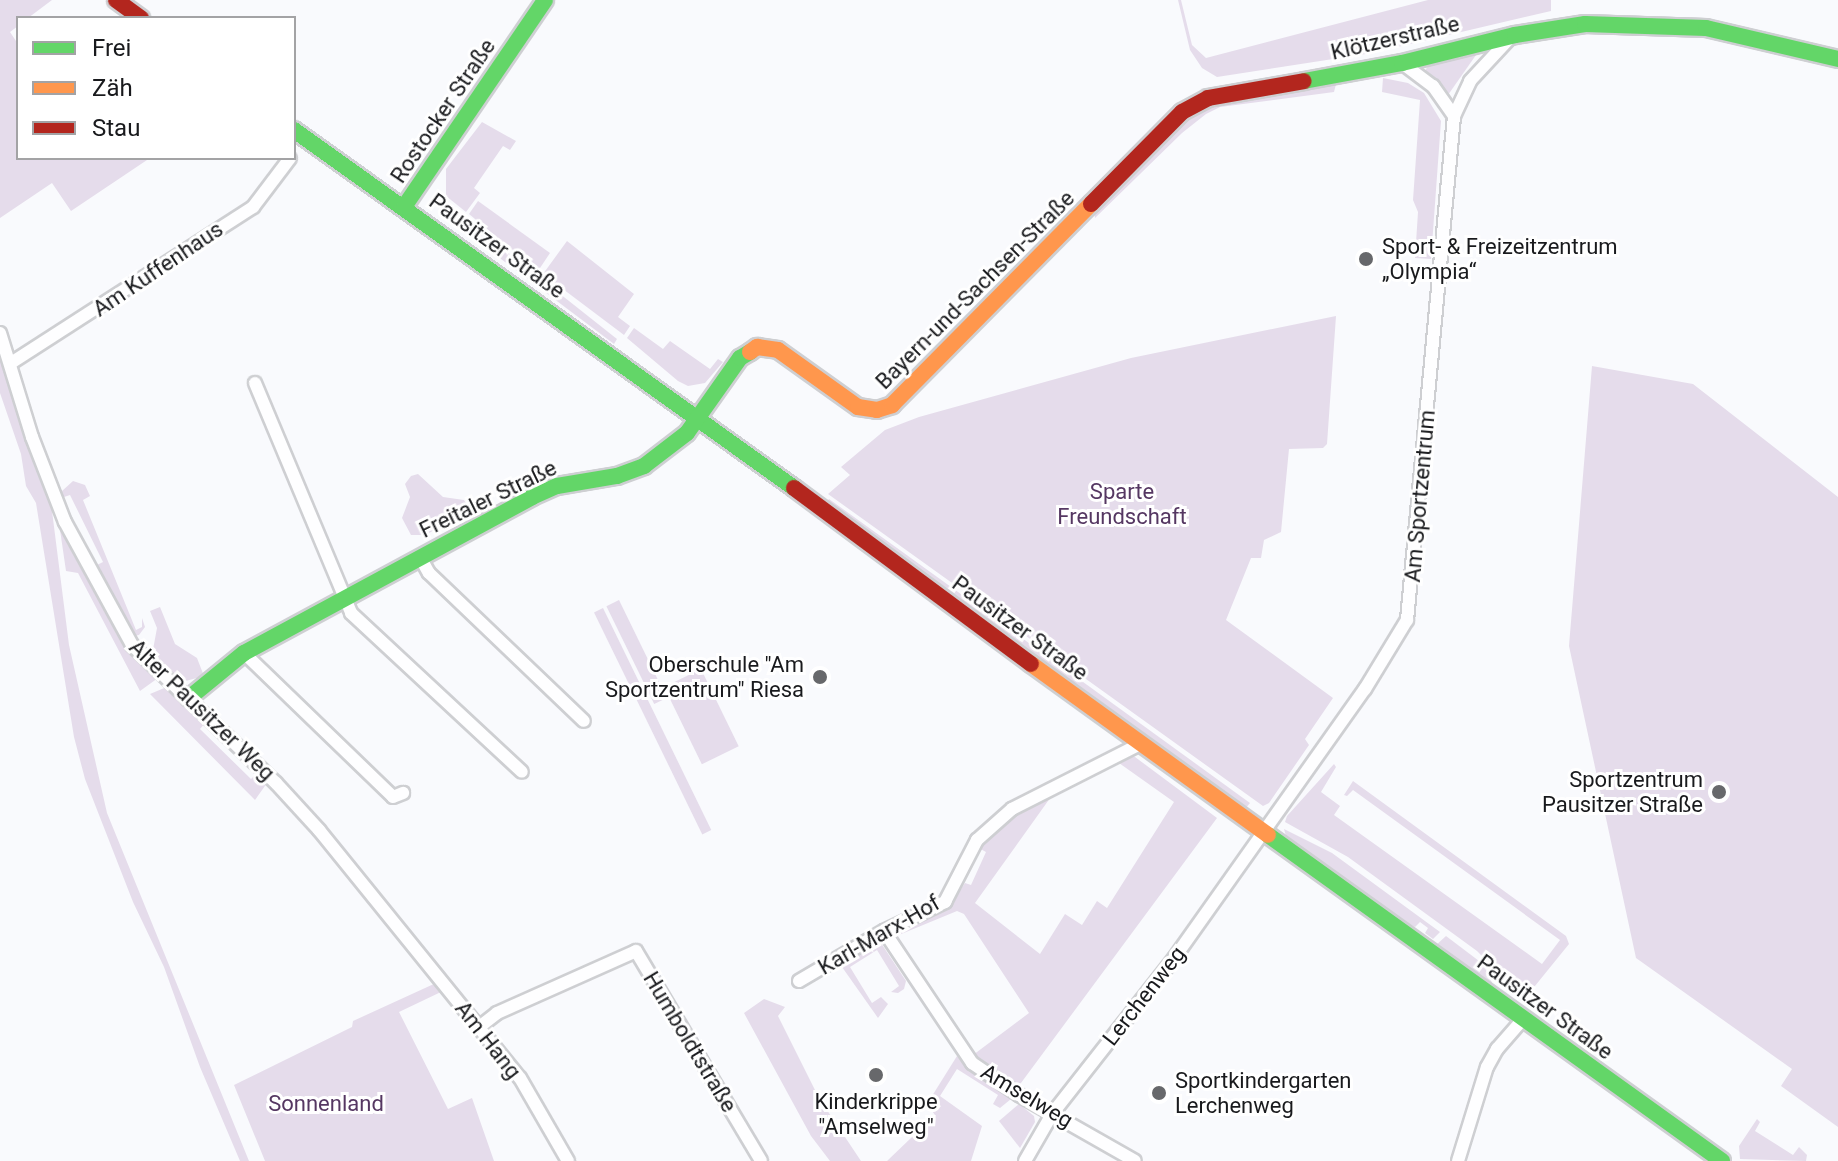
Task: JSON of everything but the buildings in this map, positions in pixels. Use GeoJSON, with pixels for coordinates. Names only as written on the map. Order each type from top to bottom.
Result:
{"type":"FeatureCollection","features":[{"type":"Feature","properties":{"kind":"street"},"geometry":{"type":"LineString","coordinates":[[116,0],[138,16]]}},
{"type":"Feature","properties":{"kind":"street","name":"Rostocker Straße"},"geometry":{"type":"LineString","coordinates":[[404,207],[545,0]]}},
{"type":"Feature","properties":{"kind":"street","name":"Klötzerstraße"},"geometry":{"type":"LineString","coordinates":[[1199,101],[1219,94],[1402,63],[1515,35],[1585,24],[1683,26],[1758,38],[1838,59]]}},
{"type":"Feature","properties":{"kind":"street","name":"Am Sportzentrum"},"geometry":{"type":"LineString","coordinates":[[1264,832],[1379,668],[1410,612],[1454,116],[1481,66],[1515,35]]}},
{"type":"Feature","properties":{"kind":"street"},"geometry":{"type":"LineString","coordinates":[[1402,63],[1443,97],[1454,116]]}},
{"type":"Feature","properties":{"kind":"street","name":"Bayern-und-Sachsen-Straße"},"geometry":{"type":"LineString","coordinates":[[699,418],[740,358],[764,346],[778,350],[851,404],[877,410],[892,405],[1182,112],[1199,101]]}},
{"type":"Feature","properties":{"kind":"street","name":"Pausitzer Straße"},"geometry":{"type":"LineString","coordinates":[[299,134],[699,418],[1140,744],[1722,1161]]}},
{"type":"Feature","properties":{"kind":"street","name":"Am Kuffenhaus"},"geometry":{"type":"LineString","coordinates":[[11,363],[253,207],[288,160]]}},
{"type":"Feature","properties":{"kind":"street","name":"Alter Pausitzer Weg"},"geometry":{"type":"LineString","coordinates":[[0,333],[47,478],[90,571],[132,645],[276,783],[396,926]]}},
{"type":"Feature","properties":{"kind":"street"},"geometry":{"type":"LineString","coordinates":[[255,383],[351,613],[522,772]]}},
{"type":"Feature","properties":{"kind":"street","name":"Freitaler Straße"},"geometry":{"type":"LineString","coordinates":[[189,698],[244,653],[557,486],[617,476],[644,466],[682,438],[699,418]]}},
{"type":"Feature","properties":{"kind":"street","name":"Freitaler Straße"},"geometry":{"type":"LineString","coordinates":[[420,557],[429,573],[584,721]]}},
{"type":"Feature","properties":{"kind":"street"},"geometry":{"type":"LineString","coordinates":[[244,653],[393,797],[403,793]]}},
{"type":"Feature","properties":{"kind":"street","name":"Karl-Marx-Hof"},"geometry":{"type":"LineString","coordinates":[[799,981],[884,931],[945,902],[977,840],[1012,809],[1140,744]]}},
{"type":"Feature","properties":{"kind":"street","name":"Lerchenweg"},"geometry":{"type":"LineString","coordinates":[[1025,1161],[1052,1114],[1168,966],[1264,832]]}},
{"type":"Feature","properties":{"kind":"street","name":"Am Hang"},"geometry":{"type":"LineString","coordinates":[[396,926],[520,1078],[568,1161]]}},
{"type":"Feature","properties":{"kind":"street","name":"Amselweg"},"geometry":{"type":"LineString","coordinates":[[884,931],[972,1063],[1052,1114],[1135,1161]]}},
{"type":"Feature","properties":{"kind":"street","name":"Humboldtstraße"},"geometry":{"type":"LineString","coordinates":[[478,1028],[497,1013],[636,951],[761,1161]]}},
{"type":"Feature","properties":{"kind":"street"},"geometry":{"type":"LineString","coordinates":[[1458,1161],[1487,1067],[1497,1049],[1523,1019]]}},
{"type":"Feature","properties":{"kind":"green space"},"geometry":{"type":"Polygon","coordinates":[[[0,0],[52,0],[31,16],[16,16],[16,28],[10,32],[16,41],[16,160],[147,160],[71,211],[52,183],[0,218],[0,0]]]}},
{"type":"Feature","properties":{"kind":"green space"},"geometry":{"type":"Polygon","coordinates":[[[1178,0],[1181,0],[1192,45],[1206,58],[1428,0],[1551,0],[1551,11],[1372,53],[1217,77],[1202,68],[1190,50],[1178,0]]]}},
{"type":"Feature","properties":{"kind":"green space"},"geometry":{"type":"Polygon","coordinates":[[[1474,51],[1476,55],[1448,95],[1425,71],[1429,64],[1474,51]]]}},
{"type":"Feature","properties":{"kind":"green space"},"geometry":{"type":"Polygon","coordinates":[[[1383,78],[1408,83],[1424,93],[1441,121],[1431,259],[1415,258],[1418,212],[1413,200],[1420,100],[1382,92],[1383,78]]]}},
{"type":"Feature","properties":{"kind":"green space"},"geometry":{"type":"Polygon","coordinates":[[[1333,82],[1336,84],[1334,92],[1220,107],[1206,114],[1182,133],[1095,218],[1094,211],[1184,121],[1207,107],[1333,82]]]}},
{"type":"Feature","properties":{"kind":"green space"},"geometry":{"type":"Polygon","coordinates":[[[482,122],[516,141],[510,150],[503,146],[474,188],[480,193],[466,212],[446,196],[446,169],[482,122]]]}},
{"type":"Feature","properties":{"kind":"green space"},"geometry":{"type":"Polygon","coordinates":[[[478,201],[550,253],[540,268],[534,268],[469,214],[478,201]]]}},
{"type":"Feature","properties":{"kind":"green space"},"geometry":{"type":"Polygon","coordinates":[[[449,206],[617,339],[614,344],[497,256],[454,219],[449,206]]]}},
{"type":"Feature","properties":{"kind":"green space"},"geometry":{"type":"Polygon","coordinates":[[[567,241],[634,294],[618,317],[630,326],[624,335],[543,274],[567,241]]]}},
{"type":"Feature","properties":{"kind":"green space","name":"Sparte Freundschaft"},"geometry":{"type":"Polygon","coordinates":[[[1336,316],[1327,444],[1323,448],[1289,449],[1281,532],[1264,540],[1261,558],[1251,558],[1226,620],[1333,698],[1305,739],[1309,745],[1269,803],[1263,806],[828,494],[850,475],[841,467],[885,430],[919,417],[1131,358],[1336,316]]]}},
{"type":"Feature","properties":{"kind":"green space"},"geometry":{"type":"Polygon","coordinates":[[[634,328],[663,349],[670,341],[710,369],[718,359],[723,362],[705,383],[688,386],[627,338],[634,328]]]}},
{"type":"Feature","properties":{"kind":"green space"},"geometry":{"type":"Polygon","coordinates":[[[0,352],[51,503],[69,645],[107,813],[249,1161],[240,1161],[200,1067],[164,967],[133,902],[85,779],[74,737],[36,503],[26,486],[21,454],[0,393],[0,352]]]}},
{"type":"Feature","properties":{"kind":"green space","name":"Sportzentrum Pausitzer Straße"},"geometry":{"type":"Polygon","coordinates":[[[1592,366],[1693,384],[1838,497],[1838,1127],[1781,1086],[1792,1069],[1636,958],[1569,646],[1592,366]]]}},
{"type":"Feature","properties":{"kind":"green space"},"geometry":{"type":"Polygon","coordinates":[[[418,474],[443,497],[464,500],[471,511],[425,535],[411,535],[402,518],[410,497],[405,484],[411,476],[418,474]]]}},
{"type":"Feature","properties":{"kind":"green space"},"geometry":{"type":"Polygon","coordinates":[[[73,481],[85,485],[90,496],[83,500],[136,630],[142,627],[142,618],[145,627],[139,635],[134,636],[125,623],[95,566],[103,562],[70,495],[61,498],[62,491],[73,481]]]}},
{"type":"Feature","properties":{"kind":"green space"},"geometry":{"type":"Polygon","coordinates":[[[829,499],[1250,803],[1245,809],[948,595],[825,504],[829,499]]]}},
{"type":"Feature","properties":{"kind":"green space"},"geometry":{"type":"Polygon","coordinates":[[[59,523],[121,637],[158,678],[140,691],[78,573],[66,571],[59,523]]]}},
{"type":"Feature","properties":{"kind":"green space"},"geometry":{"type":"Polygon","coordinates":[[[619,600],[667,698],[654,704],[606,606],[619,600]]]}},
{"type":"Feature","properties":{"kind":"green space"},"geometry":{"type":"Polygon","coordinates":[[[160,607],[175,644],[197,658],[204,676],[182,682],[152,655],[157,628],[150,611],[160,607]]]}},
{"type":"Feature","properties":{"kind":"green space"},"geometry":{"type":"Polygon","coordinates":[[[603,608],[711,830],[702,834],[594,612],[603,608]]]}},
{"type":"Feature","properties":{"kind":"green space"},"geometry":{"type":"Polygon","coordinates":[[[701,669],[739,746],[702,764],[664,687],[701,669]]]}},
{"type":"Feature","properties":{"kind":"green space"},"geometry":{"type":"Polygon","coordinates":[[[169,686],[205,723],[200,729],[251,779],[257,773],[267,783],[255,800],[150,694],[169,686]]]}},
{"type":"Feature","properties":{"kind":"green space"},"geometry":{"type":"Polygon","coordinates":[[[1131,754],[1217,818],[1018,1087],[980,1063],[973,1055],[1029,1013],[964,914],[957,911],[894,937],[895,933],[953,901],[965,883],[971,885],[986,852],[977,847],[1018,811],[1053,794],[975,903],[1040,954],[1065,914],[1082,925],[1097,901],[1107,908],[1174,802],[1119,763],[1131,754]]]}},
{"type":"Feature","properties":{"kind":"green space"},"geometry":{"type":"Polygon","coordinates":[[[1334,764],[1336,767],[1321,792],[1340,806],[1334,815],[1542,964],[1560,940],[1353,790],[1344,795],[1353,781],[1566,936],[1569,944],[1522,1002],[1502,987],[1487,961],[1477,951],[1348,857],[1285,822],[1334,764]]]}},
{"type":"Feature","properties":{"kind":"green space"},"geometry":{"type":"Polygon","coordinates":[[[1284,829],[1332,853],[1440,932],[1433,939],[1425,933],[1428,928],[1420,922],[1415,927],[1398,919],[1287,840],[1284,829]]]}},
{"type":"Feature","properties":{"kind":"green space"},"geometry":{"type":"Polygon","coordinates":[[[1446,936],[1483,964],[1496,991],[1435,946],[1446,936]]]}},
{"type":"Feature","properties":{"kind":"green space"},"geometry":{"type":"Polygon","coordinates":[[[879,940],[906,981],[904,989],[898,993],[891,992],[899,986],[877,950],[850,967],[872,1003],[881,997],[888,1004],[878,1018],[842,967],[879,940]]]}},
{"type":"Feature","properties":{"kind":"green space","name":"Sonnenland"},"geometry":{"type":"Polygon","coordinates":[[[436,983],[443,991],[399,1012],[448,1109],[472,1098],[494,1161],[265,1161],[234,1085],[352,1027],[353,1021],[436,983]]]}},
{"type":"Feature","properties":{"kind":"green space"},"geometry":{"type":"Polygon","coordinates":[[[764,999],[785,1007],[778,1016],[819,1098],[861,1161],[830,1161],[811,1136],[744,1013],[764,999]]]}},
{"type":"Feature","properties":{"kind":"green space"},"geometry":{"type":"Polygon","coordinates":[[[957,1056],[976,1075],[1011,1099],[1000,1108],[993,1104],[998,1095],[957,1069],[940,1096],[982,1126],[971,1161],[887,1161],[935,1115],[927,1104],[957,1056]]]}},
{"type":"Feature","properties":{"kind":"green space"},"geometry":{"type":"Polygon","coordinates":[[[1019,1104],[1034,1116],[1035,1122],[1020,1148],[999,1121],[1019,1104]]]}},
{"type":"Feature","properties":{"kind":"green space"},"geometry":{"type":"Polygon","coordinates":[[[1757,1119],[1760,1122],[1755,1131],[1793,1155],[1799,1147],[1807,1155],[1806,1161],[1740,1159],[1739,1146],[1757,1119]]]}},
{"type":"Feature","properties":{"kind":"traffic: fast"},"geometry":{"type":"LineString","coordinates":[[404,207],[545,0]]}},
{"type":"Feature","properties":{"kind":"traffic: fast"},"geometry":{"type":"LineString","coordinates":[[1304,81],[1402,63],[1515,35],[1585,24],[1706,28],[1838,59]]}},
{"type":"Feature","properties":{"kind":"traffic: fast"},"geometry":{"type":"LineString","coordinates":[[296,131],[794,488]]}},
{"type":"Feature","properties":{"kind":"traffic: fast"},"geometry":{"type":"LineString","coordinates":[[189,698],[244,653],[532,497],[557,486],[617,476],[644,466],[687,433],[740,358],[750,352]]}},
{"type":"Feature","properties":{"kind":"traffic: fast"},"geometry":{"type":"LineString","coordinates":[[1268,835],[1722,1161]]}},
{"type":"Feature","properties":{"kind":"traffic: slow"},"geometry":{"type":"LineString","coordinates":[[750,352],[757,347],[778,350],[858,407],[877,410],[892,405],[1091,204]]}},
{"type":"Feature","properties":{"kind":"traffic: slow"},"geometry":{"type":"LineString","coordinates":[[1031,664],[1268,835]]}},
{"type":"Feature","properties":{"kind":"traffic: jam"},"geometry":{"type":"LineString","coordinates":[[116,0],[138,16]]}},
{"type":"Feature","properties":{"kind":"traffic: jam"},"geometry":{"type":"LineString","coordinates":[[1091,204],[1182,112],[1208,98],[1304,81]]}},
{"type":"Feature","properties":{"kind":"traffic: jam"},"geometry":{"type":"LineString","coordinates":[[794,488],[1031,664]]}},
{"type":"Feature","properties":{"kind":"place","name":"Sport- & Freizeitzentrum „Olympia“"},"geometry":{"type":"Point","coordinates":[1366,259]}},
{"type":"Feature","properties":{"kind":"place","name":"Oberschule \"Am Sportzentrum\" Riesa"},"geometry":{"type":"Point","coordinates":[820,677]}},
{"type":"Feature","properties":{"kind":"place","name":"Sportzentrum Pausitzer Straße"},"geometry":{"type":"Point","coordinates":[1719,792]}},
{"type":"Feature","properties":{"kind":"place","name":"Kinderkrippe \"Amselweg\""},"geometry":{"type":"Point","coordinates":[876,1075]}},
{"type":"Feature","properties":{"kind":"place","name":"Sportkindergarten Lerchenweg"},"geometry":{"type":"Point","coordinates":[1159,1093]}}]}
